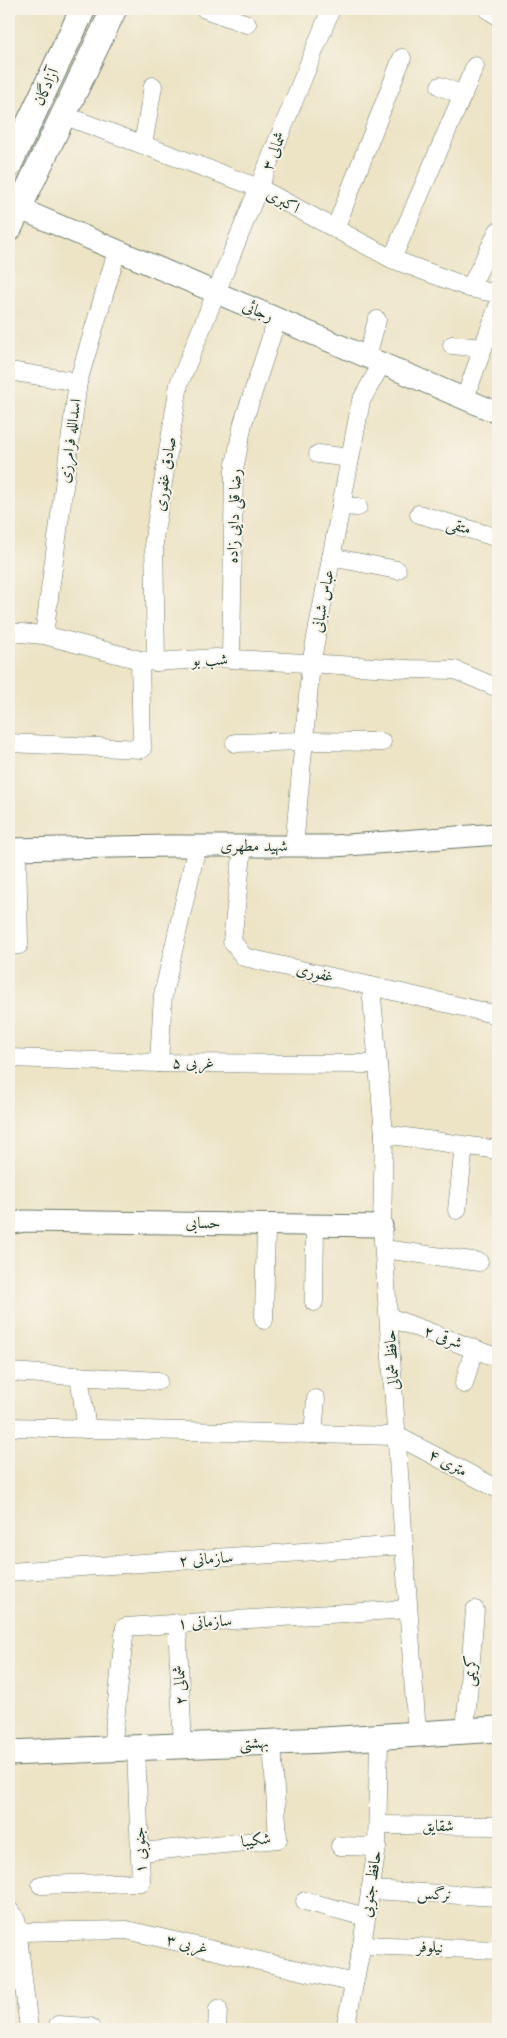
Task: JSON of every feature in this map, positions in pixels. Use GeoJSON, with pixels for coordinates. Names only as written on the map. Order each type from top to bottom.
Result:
{"type":"FeatureCollection","features":[{"type":"Feature","properties":{"kind":"main road","name":"آزادگان"},"geometry":{"type":"LineString","coordinates":[[9,165],[83,9]]}},
{"type":"Feature","properties":{"kind":"main road"},"geometry":{"type":"LineString","coordinates":[[12,214],[63,115],[114,9]]}},
{"type":"Feature","properties":{"kind":"main road","name":"بهشتی"},"geometry":{"type":"LineString","coordinates":[[9,1753],[498,1730]]}},
{"type":"Feature","properties":{"kind":"street"},"geometry":{"type":"LineString","coordinates":[[205,9],[247,24]]}},
{"type":"Feature","properties":{"kind":"street","name":"۳ شمالی"},"geometry":{"type":"LineString","coordinates":[[216,292],[331,9]]}},
{"type":"Feature","properties":{"kind":"street"},"geometry":{"type":"LineString","coordinates":[[487,9],[498,16]]}},
{"type":"Feature","properties":{"kind":"street"},"geometry":{"type":"LineString","coordinates":[[335,228],[402,58]]}},
{"type":"Feature","properties":{"kind":"street"},"geometry":{"type":"LineString","coordinates":[[392,259],[475,66]]}},
{"type":"Feature","properties":{"kind":"street"},"geometry":{"type":"LineString","coordinates":[[143,145],[154,86]]}},
{"type":"Feature","properties":{"kind":"street"},"geometry":{"type":"LineString","coordinates":[[440,86],[463,95]]}},
{"type":"Feature","properties":{"kind":"street","name":"اکبری"},"geometry":{"type":"LineString","coordinates":[[63,115],[259,188],[392,259],[470,288],[498,294]]}},
{"type":"Feature","properties":{"kind":"street","name":"رجائی"},"geometry":{"type":"LineString","coordinates":[[12,214],[117,251],[498,413]]}},
{"type":"Feature","properties":{"kind":"street"},"geometry":{"type":"LineString","coordinates":[[470,288],[498,231]]}},
{"type":"Feature","properties":{"kind":"street","name":"اسدالله فرامرزی"},"geometry":{"type":"LineString","coordinates":[[44,635],[78,382],[117,251]]}},
{"type":"Feature","properties":{"kind":"street","name":"صادق غفوری"},"geometry":{"type":"LineString","coordinates":[[148,661],[154,538],[180,384],[216,292]]}},
{"type":"Feature","properties":{"kind":"street"},"geometry":{"type":"LineString","coordinates":[[465,398],[498,306]]}},
{"type":"Feature","properties":{"kind":"street","name":"رضا قلی دایی زاده"},"geometry":{"type":"LineString","coordinates":[[231,659],[234,470],[243,423],[277,319]]}},
{"type":"Feature","properties":{"kind":"street","name":"عباس شبانی"},"geometry":{"type":"LineString","coordinates":[[294,846],[311,664],[331,557],[350,506],[350,458],[361,401],[374,360],[377,320]]}},
{"type":"Feature","properties":{"kind":"street"},"geometry":{"type":"LineString","coordinates":[[452,345],[483,348]]}},
{"type":"Feature","properties":{"kind":"street"},"geometry":{"type":"LineString","coordinates":[[9,371],[78,382]]}},
{"type":"Feature","properties":{"kind":"street"},"geometry":{"type":"LineString","coordinates":[[318,454],[350,458]]}},
{"type":"Feature","properties":{"kind":"street","name":"متقی"},"geometry":{"type":"LineString","coordinates":[[419,514],[498,538]]}},
{"type":"Feature","properties":{"kind":"street"},"geometry":{"type":"LineString","coordinates":[[331,557],[397,570]]}},
{"type":"Feature","properties":{"kind":"street","name":"شب بو"},"geometry":{"type":"LineString","coordinates":[[9,632],[44,635],[148,661],[216,658],[409,670],[455,670],[498,688]]}},
{"type":"Feature","properties":{"kind":"street"},"geometry":{"type":"LineString","coordinates":[[9,743],[142,749],[148,661]]}},
{"type":"Feature","properties":{"kind":"street"},"geometry":{"type":"LineString","coordinates":[[234,743],[304,741],[382,742]]}},
{"type":"Feature","properties":{"kind":"street","name":"شهید مطهری"},"geometry":{"type":"LineString","coordinates":[[13,849],[334,846],[498,834]]}},
{"type":"Feature","properties":{"kind":"street"},"geometry":{"type":"LineString","coordinates":[[159,1063],[163,995],[197,846]]}},
{"type":"Feature","properties":{"kind":"street","name":"غفوری"},"geometry":{"type":"LineString","coordinates":[[243,846],[232,941],[244,957],[498,1015]]}},
{"type":"Feature","properties":{"kind":"street"},"geometry":{"type":"LineString","coordinates":[[9,946],[18,945],[13,849]]}},
{"type":"Feature","properties":{"kind":"street","name":"حافظ شمالی"},"geometry":{"type":"LineString","coordinates":[[371,986],[384,1134],[382,1226],[417,1734]]}},
{"type":"Feature","properties":{"kind":"street","name":"۵ غربی"},"geometry":{"type":"LineString","coordinates":[[9,1058],[159,1063],[378,1064]]}},
{"type":"Feature","properties":{"kind":"street"},"geometry":{"type":"LineString","coordinates":[[384,1134],[498,1150]]}},
{"type":"Feature","properties":{"kind":"street"},"geometry":{"type":"LineString","coordinates":[[457,1210],[464,1146]]}},
{"type":"Feature","properties":{"kind":"street","name":"حسابی"},"geometry":{"type":"LineString","coordinates":[[14,1219],[382,1226]]}},
{"type":"Feature","properties":{"kind":"street"},"geometry":{"type":"LineString","coordinates":[[264,1320],[266,1224]]}},
{"type":"Feature","properties":{"kind":"street"},"geometry":{"type":"LineString","coordinates":[[314,1302],[315,1225]]}},
{"type":"Feature","properties":{"kind":"street"},"geometry":{"type":"LineString","coordinates":[[384,1249],[479,1262]]}},
{"type":"Feature","properties":{"kind":"street","name":"۲ شرقی"},"geometry":{"type":"LineString","coordinates":[[388,1317],[498,1358]]}},
{"type":"Feature","properties":{"kind":"street"},"geometry":{"type":"LineString","coordinates":[[464,1384],[474,1349]]}},
{"type":"Feature","properties":{"kind":"street"},"geometry":{"type":"LineString","coordinates":[[9,1372],[158,1381]]}},
{"type":"Feature","properties":{"kind":"street"},"geometry":{"type":"LineString","coordinates":[[79,1376],[87,1429]]}},
{"type":"Feature","properties":{"kind":"street"},"geometry":{"type":"LineString","coordinates":[[313,1434],[316,1399]]}},
{"type":"Feature","properties":{"kind":"street"},"geometry":{"type":"LineString","coordinates":[[9,1427],[397,1436]]}},
{"type":"Feature","properties":{"kind":"street","name":"۴ متری"},"geometry":{"type":"LineString","coordinates":[[397,1436],[498,1489]]}},
{"type":"Feature","properties":{"kind":"street","name":"سازمانی ۲"},"geometry":{"type":"LineString","coordinates":[[9,1572],[404,1546]]}},
{"type":"Feature","properties":{"kind":"street","name":"سازمانی ۱"},"geometry":{"type":"LineString","coordinates":[[124,1748],[125,1627],[408,1609]]}},
{"type":"Feature","properties":{"kind":"street","name":"کریمی"},"geometry":{"type":"LineString","coordinates":[[465,1731],[475,1610]]}},
{"type":"Feature","properties":{"kind":"street","name":"شمالی ۲"},"geometry":{"type":"LineString","coordinates":[[177,1623],[183,1746]]}},
{"type":"Feature","properties":{"kind":"street","name":"حافظ جنوبی"},"geometry":{"type":"LineString","coordinates":[[345,2029],[362,1945],[377,1847],[379,1737]]}},
{"type":"Feature","properties":{"kind":"street","name":"شکیبا"},"geometry":{"type":"LineString","coordinates":[[140,1852],[278,1839],[272,1742]]}},
{"type":"Feature","properties":{"kind":"street","name":"۱ جنوبی"},"geometry":{"type":"LineString","coordinates":[[41,1885],[141,1882],[140,1852],[124,1748]]}},
{"type":"Feature","properties":{"kind":"street","name":"شقایق"},"geometry":{"type":"LineString","coordinates":[[378,1825],[498,1826]]}},
{"type":"Feature","properties":{"kind":"street"},"geometry":{"type":"LineString","coordinates":[[340,1846],[377,1847]]}},
{"type":"Feature","properties":{"kind":"street","name":"نرگس"},"geometry":{"type":"LineString","coordinates":[[370,1890],[498,1897]]}},
{"type":"Feature","properties":{"kind":"street"},"geometry":{"type":"LineString","coordinates":[[305,1902],[366,1917]]}},
{"type":"Feature","properties":{"kind":"street"},"geometry":{"type":"LineString","coordinates":[[9,1910],[16,1920],[29,2029]]}},
{"type":"Feature","properties":{"kind":"street","name":"۳ غربی"},"geometry":{"type":"LineString","coordinates":[[17,1932],[127,1930],[354,1983]]}},
{"type":"Feature","properties":{"kind":"street","name":"نیلوفر"},"geometry":{"type":"LineString","coordinates":[[362,1945],[498,1950]]}},
{"type":"Feature","properties":{"kind":"street"},"geometry":{"type":"LineString","coordinates":[[217,2029],[218,2009]]}},
{"type":"Feature","properties":{"kind":"street"},"geometry":{"type":"LineString","coordinates":[[58,2025],[90,2027],[90,2029]]}},
{"type":"Feature","properties":{"kind":"waterway"},"geometry":{"type":"LineString","coordinates":[[9,2024],[9,2029]]}}]}
